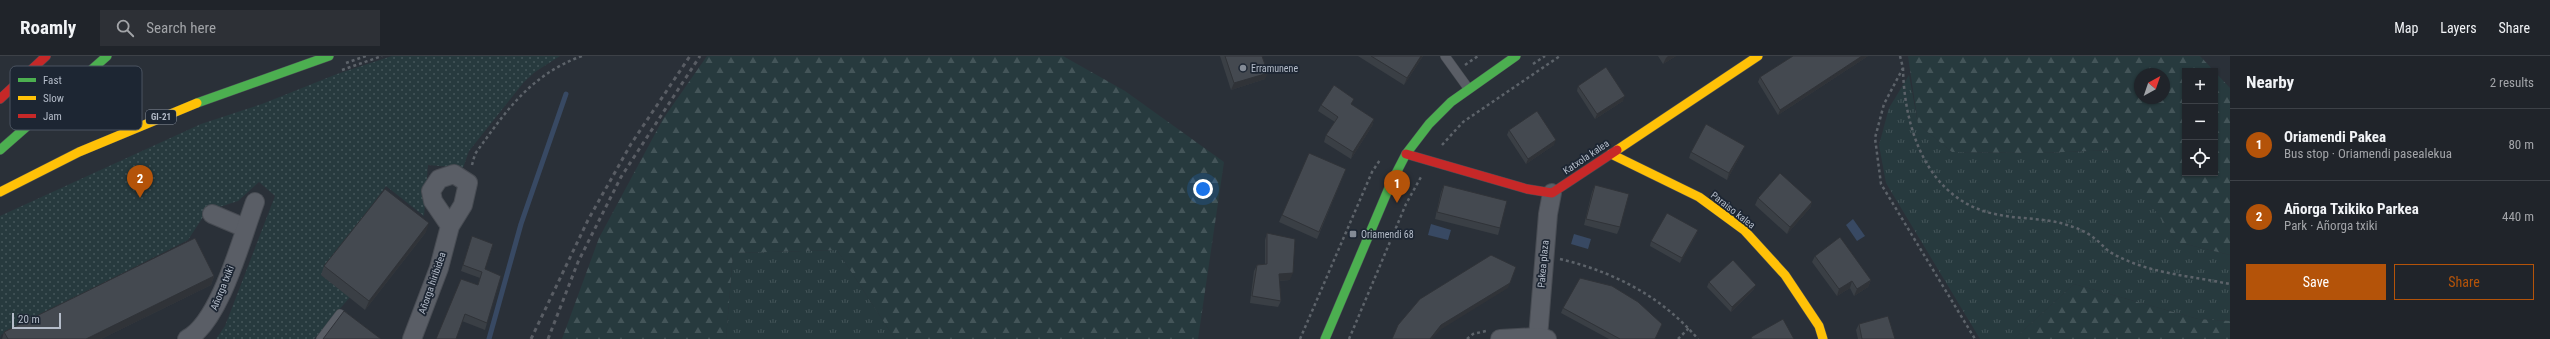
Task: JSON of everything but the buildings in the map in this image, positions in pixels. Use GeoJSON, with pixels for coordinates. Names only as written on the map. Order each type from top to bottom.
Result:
{"type":"FeatureCollection","features":[{"type":"Feature","properties":{"kind":"main road"},"geometry":{"type":"LineString","coordinates":[[35,66],[46,56]]}},
{"type":"Feature","properties":{"kind":"main road"},"geometry":{"type":"LineString","coordinates":[[96,66],[107,56]]}},
{"type":"Feature","properties":{"kind":"main road","name":"GI-21"},"geometry":{"type":"LineString","coordinates":[[142,125],[230,90],[329,56]]}},
{"type":"Feature","properties":{"kind":"main road"},"geometry":{"type":"LineString","coordinates":[[1325,339],[1391,183],[1406,154],[1429,124],[1468,88],[1516,56]]}},
{"type":"Feature","properties":{"kind":"main road","name":"Katxola kalea"},"geometry":{"type":"LineString","coordinates":[[1552,193],[1758,56]]}},
{"type":"Feature","properties":{"kind":"main road"},"geometry":{"type":"LineString","coordinates":[[0,99],[10,90]]}},
{"type":"Feature","properties":{"kind":"main road"},"geometry":{"type":"LineString","coordinates":[[0,150],[23,130]]}},
{"type":"Feature","properties":{"kind":"main road","name":"GI-21"},"geometry":{"type":"LineString","coordinates":[[0,192],[64,159],[131,130]]}},
{"type":"Feature","properties":{"kind":"main road"},"geometry":{"type":"LineString","coordinates":[[1406,154],[1431,163],[1526,189],[1552,193]]}},
{"type":"Feature","properties":{"kind":"main road","name":"Paraiso kalea"},"geometry":{"type":"LineString","coordinates":[[1611,154],[1699,197],[1744,230],[1785,275],[1819,326],[1823,339]]}},
{"type":"Feature","properties":{"kind":"street"},"geometry":{"type":"LineString","coordinates":[[450,226],[433,201],[431,191],[439,179],[454,174],[468,183]]}},
{"type":"Feature","properties":{"kind":"street","name":"Añorga hiribidea"},"geometry":{"type":"LineString","coordinates":[[412,339],[439,268],[450,226],[464,205],[468,183]]}},
{"type":"Feature","properties":{"kind":"street","name":"Pakea plaza"},"geometry":{"type":"LineString","coordinates":[[1496,334],[1542,338],[1548,214],[1552,193]]}},
{"type":"Feature","properties":{"kind":"street","name":"Añorga txiki"},"geometry":{"type":"LineString","coordinates":[[186,339],[202,326],[216,307],[255,202]]}},
{"type":"Feature","properties":{"kind":"street"},"geometry":{"type":"LineString","coordinates":[[212,214],[245,228]]}},
{"type":"Feature","properties":{"kind":"lane"},"geometry":{"type":"LineString","coordinates":[[1445,56],[1468,88]]}},
{"type":"Feature","properties":{"kind":"lane"},"geometry":{"type":"LineString","coordinates":[[321,339],[340,314],[357,327]]}},
{"type":"Feature","properties":{"kind":"path"},"geometry":{"type":"LineString","coordinates":[[336,72],[382,56]]}},
{"type":"Feature","properties":{"kind":"path"},"geometry":{"type":"LineString","coordinates":[[468,183],[475,154],[525,89],[548,72],[582,56]]}},
{"type":"Feature","properties":{"kind":"path"},"geometry":{"type":"LineString","coordinates":[[1528,68],[1545,56]]}},
{"type":"Feature","properties":{"kind":"path"},"geometry":{"type":"LineString","coordinates":[[1349,339],[1412,192],[1439,149],[1463,122],[1560,56]]}},
{"type":"Feature","properties":{"kind":"path"},"geometry":{"type":"LineString","coordinates":[[1900,56],[1903,68],[1904,96],[1910,127],[1918,150],[1942,184],[1961,201],[1979,210],[1995,214],[2048,219],[2070,226],[2094,237],[2110,251],[2146,267],[2230,284]]}},
{"type":"Feature","properties":{"kind":"path"},"geometry":{"type":"LineString","coordinates":[[1903,68],[1884,104],[1875,138],[1880,184],[1975,339]]}},
{"type":"Feature","properties":{"kind":"path"},"geometry":{"type":"LineString","coordinates":[[1394,218],[1398,214],[1410,188]]}},
{"type":"Feature","properties":{"kind":"path"},"geometry":{"type":"LineString","coordinates":[[1553,257],[1609,273],[1636,287],[1660,302],[1689,328],[1698,339]]}},
{"type":"Feature","properties":{"kind":"path"},"geometry":{"type":"LineString","coordinates":[[1678,339],[1689,328]]}},
{"type":"Feature","properties":{"kind":"path"},"geometry":{"type":"LineString","coordinates":[[1467,339],[1473,334],[1496,334]]}},
{"type":"Feature","properties":{"kind":"green space"},"geometry":{"type":"Polygon","coordinates":[[[392,56],[560,56],[535,72],[524,82],[469,151],[463,168],[428,165],[424,216],[386,186],[321,275],[350,297],[314,339],[216,339],[225,326],[275,196],[259,182],[238,201],[207,211],[188,240],[1,335],[0,339],[0,216],[201,124],[262,104],[337,74],[392,56]]]}},
{"type":"Feature","properties":{"kind":"green space"},"geometry":{"type":"Polygon","coordinates":[[[707,56],[1063,56],[1125,91],[1224,162],[1198,339],[895,339],[837,250],[733,253],[726,339],[562,339],[599,238],[663,119],[707,56]]]}},
{"type":"Feature","properties":{"kind":"green space"},"geometry":{"type":"Polygon","coordinates":[[[1908,56],[2200,56],[2211,68],[2182,68],[2182,176],[2218,176],[2218,75],[2230,88],[2230,255],[2177,242],[2113,150],[2040,153],[1952,152],[1918,124],[1908,56]]]}},
{"type":"Feature","properties":{"kind":"green space"},"geometry":{"type":"Polygon","coordinates":[[[1909,75],[1918,124],[1952,152],[2040,153],[2114,150],[2177,242],[2230,255],[2230,321],[2198,319],[2074,284],[2014,339],[1980,339],[1886,183],[1879,145],[1889,108],[1909,75]]]}},
{"type":"Feature","properties":{"kind":"green space"},"geometry":{"type":"Polygon","coordinates":[[[837,250],[895,339],[726,339],[733,253],[837,250]]]}},
{"type":"Feature","properties":{"kind":"green space"},"geometry":{"type":"Polygon","coordinates":[[[2074,284],[2198,319],[2230,321],[2230,339],[2014,339],[2074,284]]]}},
{"type":"Feature","properties":{"kind":"water"},"geometry":{"type":"Polygon","coordinates":[[[1853,219],[1865,236],[1857,241],[1846,225],[1853,219]]]}},
{"type":"Feature","properties":{"kind":"water"},"geometry":{"type":"Polygon","coordinates":[[[1431,224],[1451,230],[1448,240],[1428,235],[1431,224]]]}},
{"type":"Feature","properties":{"kind":"water"},"geometry":{"type":"Polygon","coordinates":[[[1574,234],[1591,239],[1588,249],[1571,244],[1574,234]]]}},
{"type":"Feature","properties":{"kind":"waterway"},"geometry":{"type":"LineString","coordinates":[[489,339],[521,224],[566,94]]}},
{"type":"Feature","properties":{"kind":"railway"},"geometry":{"type":"LineString","coordinates":[[531,339],[588,220],[631,144],[690,56]]}},
{"type":"Feature","properties":{"kind":"railway"},"geometry":{"type":"LineString","coordinates":[[548,339],[578,262],[621,177],[700,56]]}},
{"type":"Feature","properties":{"kind":"traffic: fast"},"geometry":{"type":"LineString","coordinates":[[96,66],[107,56]]}},
{"type":"Feature","properties":{"kind":"traffic: fast"},"geometry":{"type":"LineString","coordinates":[[197,103],[329,56]]}},
{"type":"Feature","properties":{"kind":"traffic: fast"},"geometry":{"type":"LineString","coordinates":[[1325,339],[1391,183],[1406,154],[1429,124],[1451,102],[1516,56]]}},
{"type":"Feature","properties":{"kind":"traffic: fast"},"geometry":{"type":"LineString","coordinates":[[0,150],[23,130]]}},
{"type":"Feature","properties":{"kind":"traffic: slow"},"geometry":{"type":"LineString","coordinates":[[1617,150],[1758,56]]}},
{"type":"Feature","properties":{"kind":"traffic: slow"},"geometry":{"type":"LineString","coordinates":[[142,126],[197,103]]}},
{"type":"Feature","properties":{"kind":"traffic: slow"},"geometry":{"type":"LineString","coordinates":[[0,192],[79,152],[132,130]]}},
{"type":"Feature","properties":{"kind":"traffic: slow"},"geometry":{"type":"LineString","coordinates":[[1611,154],[1699,197],[1744,230],[1785,275],[1819,326],[1823,339]]}},
{"type":"Feature","properties":{"kind":"traffic: jam"},"geometry":{"type":"LineString","coordinates":[[35,66],[46,56]]}},
{"type":"Feature","properties":{"kind":"traffic: jam"},"geometry":{"type":"LineString","coordinates":[[0,99],[10,90]]}},
{"type":"Feature","properties":{"kind":"traffic: jam"},"geometry":{"type":"LineString","coordinates":[[1406,154],[1527,189],[1552,193],[1617,150]]}},
{"type":"Feature","properties":{"kind":"place","name":"Erramunene"},"geometry":{"type":"Point","coordinates":[1243,68]}},
{"type":"Feature","properties":{"kind":"place","name":"Añorga Txikiko Parkea"},"geometry":{"type":"Point","coordinates":[140,198]}},
{"type":"Feature","properties":{"kind":"place","name":"Oriamendi Pakea"},"geometry":{"type":"Point","coordinates":[1397,203]}},
{"type":"Feature","properties":{"kind":"place","name":"Oriamendi 68"},"geometry":{"type":"Point","coordinates":[1353,234]}}]}
